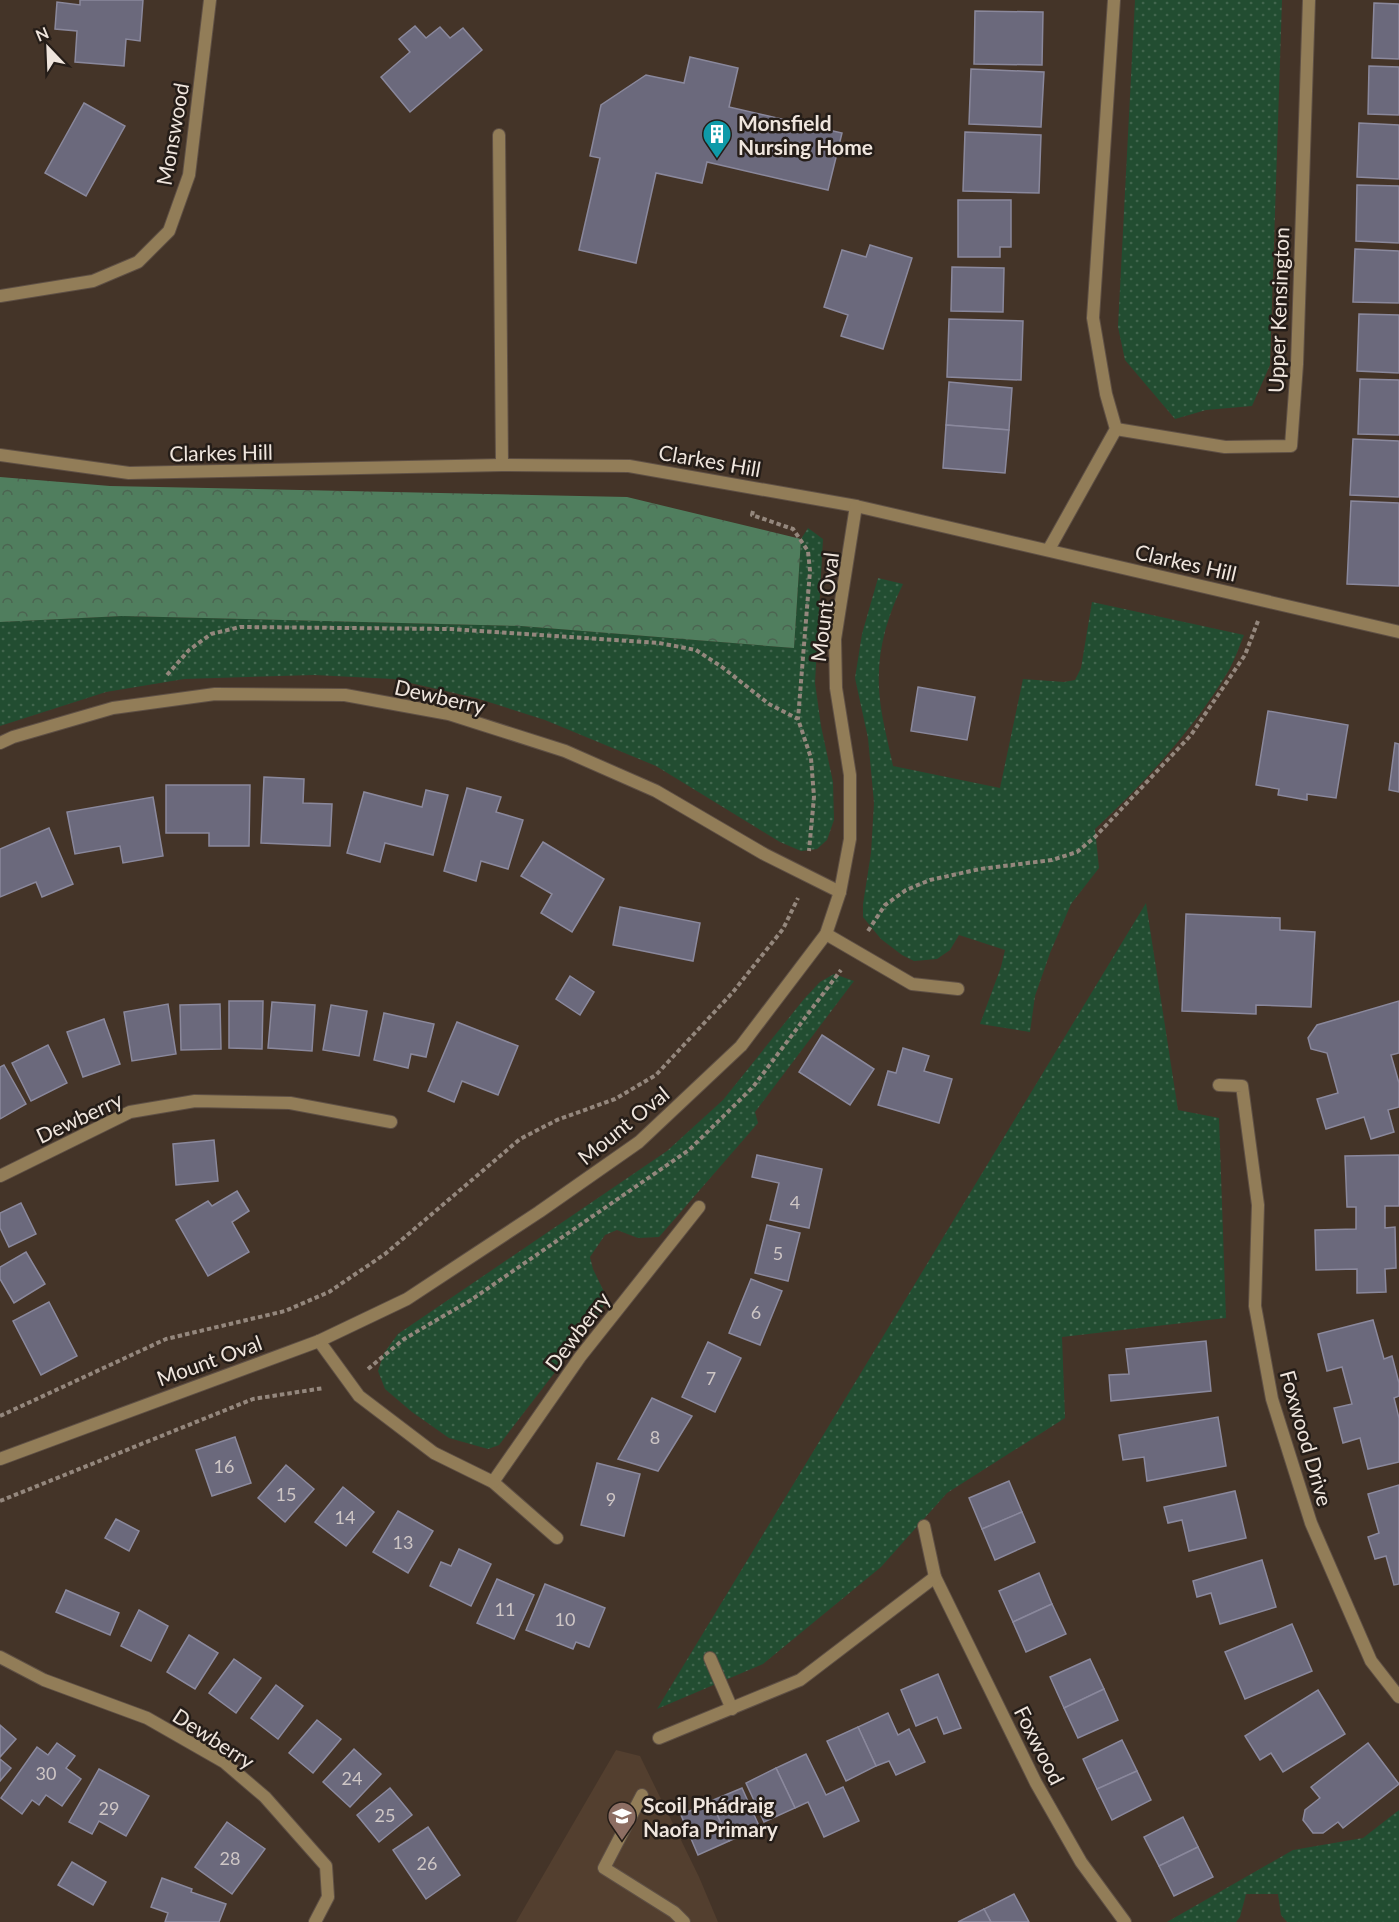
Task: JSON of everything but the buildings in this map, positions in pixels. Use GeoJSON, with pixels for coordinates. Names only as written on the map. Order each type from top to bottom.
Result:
{"type":"FeatureCollection","features":[{"type":"Feature","properties":{"kind":"street","name":"Monswood"},"geometry":{"type":"LineString","coordinates":[[0,296],[93,282],[138,262],[169,231],[189,175],[210,0]]}},
{"type":"Feature","properties":{"kind":"street"},"geometry":{"type":"LineString","coordinates":[[1049,549],[1116,429],[1106,394],[1093,318],[1114,0]]}},
{"type":"Feature","properties":{"kind":"street","name":"Upper Kensington"},"geometry":{"type":"LineString","coordinates":[[1116,429],[1225,447],[1291,446],[1297,364],[1309,0]]}},
{"type":"Feature","properties":{"kind":"street"},"geometry":{"type":"LineString","coordinates":[[500,135],[502,465]]}},
{"type":"Feature","properties":{"kind":"street","name":"Clarkes Hill"},"geometry":{"type":"LineString","coordinates":[[0,455],[129,473],[502,465],[629,466],[856,506],[1399,632]]}},
{"type":"Feature","properties":{"kind":"street","name":"Mount Oval"},"geometry":{"type":"LineString","coordinates":[[0,1459],[319,1341],[407,1299],[539,1212],[639,1142],[741,1046],[826,934],[840,892],[850,839],[850,775],[836,688],[835,639],[856,506]]}},
{"type":"Feature","properties":{"kind":"street","name":"Dewberry"},"geometry":{"type":"LineString","coordinates":[[0,743],[13,737],[113,708],[160,701],[215,694],[345,695],[449,714],[565,751],[656,791],[764,854],[840,892]]}},
{"type":"Feature","properties":{"kind":"street"},"geometry":{"type":"LineString","coordinates":[[826,934],[912,984],[958,989]]}},
{"type":"Feature","properties":{"kind":"street","name":"Foxwood Drive"},"geometry":{"type":"LineString","coordinates":[[1219,1085],[1242,1086],[1258,1205],[1255,1306],[1272,1399],[1311,1523],[1371,1662],[1399,1697]]}},
{"type":"Feature","properties":{"kind":"street","name":"Dewberry"},"geometry":{"type":"LineString","coordinates":[[0,1176],[130,1112],[195,1101],[290,1103],[392,1122]]}},
{"type":"Feature","properties":{"kind":"street","name":"Dewberry"},"geometry":{"type":"LineString","coordinates":[[493,1482],[580,1357],[699,1207]]}},
{"type":"Feature","properties":{"kind":"street"},"geometry":{"type":"LineString","coordinates":[[319,1341],[359,1396],[434,1453],[493,1482],[557,1538]]}},
{"type":"Feature","properties":{"kind":"street","name":"Foxwood"},"geometry":{"type":"LineString","coordinates":[[924,1526],[935,1576],[1036,1783],[1082,1862],[1125,1922]]}},
{"type":"Feature","properties":{"kind":"street"},"geometry":{"type":"LineString","coordinates":[[659,1738],[800,1680],[935,1576]]}},
{"type":"Feature","properties":{"kind":"street","name":"Dewberry"},"geometry":{"type":"LineString","coordinates":[[0,1657],[44,1680],[147,1718],[224,1762],[265,1797],[326,1866],[328,1897],[315,1922]]}},
{"type":"Feature","properties":{"kind":"street"},"geometry":{"type":"LineString","coordinates":[[710,1658],[732,1709]]}},
{"type":"Feature","properties":{"kind":"street"},"geometry":{"type":"LineString","coordinates":[[642,1795],[604,1868],[674,1912],[684,1922]]}},
{"type":"Feature","properties":{"kind":"path"},"geometry":{"type":"LineString","coordinates":[[0,1416],[166,1339],[285,1311],[329,1292],[385,1254],[520,1139],[557,1120],[615,1099],[656,1076],[734,992],[783,929],[808,876],[814,797],[811,758],[798,719],[810,570],[808,551],[793,529],[752,515],[758,489]]}},
{"type":"Feature","properties":{"kind":"path"},"geometry":{"type":"LineString","coordinates":[[856,951],[885,905],[906,890],[930,880],[980,869],[1052,860],[1077,852],[1095,837],[1191,735],[1245,655],[1266,601]]}},
{"type":"Feature","properties":{"kind":"path"},"geometry":{"type":"LineString","coordinates":[[160,701],[162,681],[189,650],[211,634],[240,627],[451,629],[659,643],[696,650],[769,704],[798,719]]}},
{"type":"Feature","properties":{"kind":"path"},"geometry":{"type":"LineString","coordinates":[[0,1501],[253,1399],[351,1384]]}},
{"type":"Feature","properties":{"kind":"shaded area","name":"Scoil Phádraig Naofa Primary"},"geometry":{"type":"Polygon","coordinates":[[[616,1750],[640,1756],[699,1877],[718,1922],[516,1922],[616,1750]]]}},
{"type":"Feature","properties":{"kind":"green space"},"geometry":{"type":"Polygon","coordinates":[[[1135,0],[1282,0],[1270,365],[1252,406],[1206,410],[1175,419],[1125,360],[1118,327],[1135,0]]]}},
{"type":"Feature","properties":{"kind":"green space"},"geometry":{"type":"Polygon","coordinates":[[[0,477],[110,486],[627,497],[801,539],[794,648],[521,626],[122,616],[0,622],[0,477]]]}},
{"type":"Feature","properties":{"kind":"green space"},"geometry":{"type":"Polygon","coordinates":[[[808,528],[823,539],[815,683],[833,782],[834,820],[827,840],[817,849],[801,851],[780,842],[656,766],[545,720],[476,698],[393,679],[314,675],[184,679],[106,692],[0,726],[0,622],[122,616],[521,626],[794,648],[801,539],[808,528]]]}},
{"type":"Feature","properties":{"kind":"green space"},"geometry":{"type":"Polygon","coordinates":[[[878,578],[903,584],[884,634],[879,674],[884,727],[893,766],[1000,788],[1023,679],[1064,682],[1075,680],[1081,668],[1092,602],[1244,635],[1229,670],[1184,734],[1150,774],[1095,829],[1099,868],[1071,904],[1050,953],[1035,996],[1030,1032],[980,1024],[1005,950],[959,935],[950,950],[937,959],[914,961],[881,939],[863,917],[871,853],[874,803],[868,738],[855,678],[862,634],[878,578]]]}},
{"type":"Feature","properties":{"kind":"green space"},"geometry":{"type":"Polygon","coordinates":[[[1146,903],[1178,1110],[1219,1118],[1226,1318],[1062,1337],[1065,1418],[947,1493],[881,1567],[763,1664],[657,1709],[1146,903]]]}},
{"type":"Feature","properties":{"kind":"green space"},"geometry":{"type":"Polygon","coordinates":[[[834,974],[854,981],[755,1112],[758,1123],[659,1237],[638,1238],[617,1230],[605,1235],[590,1257],[593,1269],[607,1298],[599,1315],[499,1445],[488,1449],[449,1438],[412,1412],[385,1389],[378,1371],[384,1353],[398,1334],[667,1151],[723,1100],[804,999],[820,982],[834,974]]]}},
{"type":"Feature","properties":{"kind":"green space"},"geometry":{"type":"Polygon","coordinates":[[[1399,1810],[1399,1922],[1287,1922],[1281,1915],[1278,1894],[1246,1894],[1240,1917],[1236,1922],[1167,1922],[1293,1850],[1363,1838],[1399,1810]]]}},
{"type":"Feature","properties":{"kind":"place","name":"Monsfield Nursing Home"},"geometry":{"type":"Point","coordinates":[717,160]}},
{"type":"Feature","properties":{"kind":"place","name":"Scoil Phádraig Naofa Primary"},"geometry":{"type":"Point","coordinates":[622,1842]}}]}
